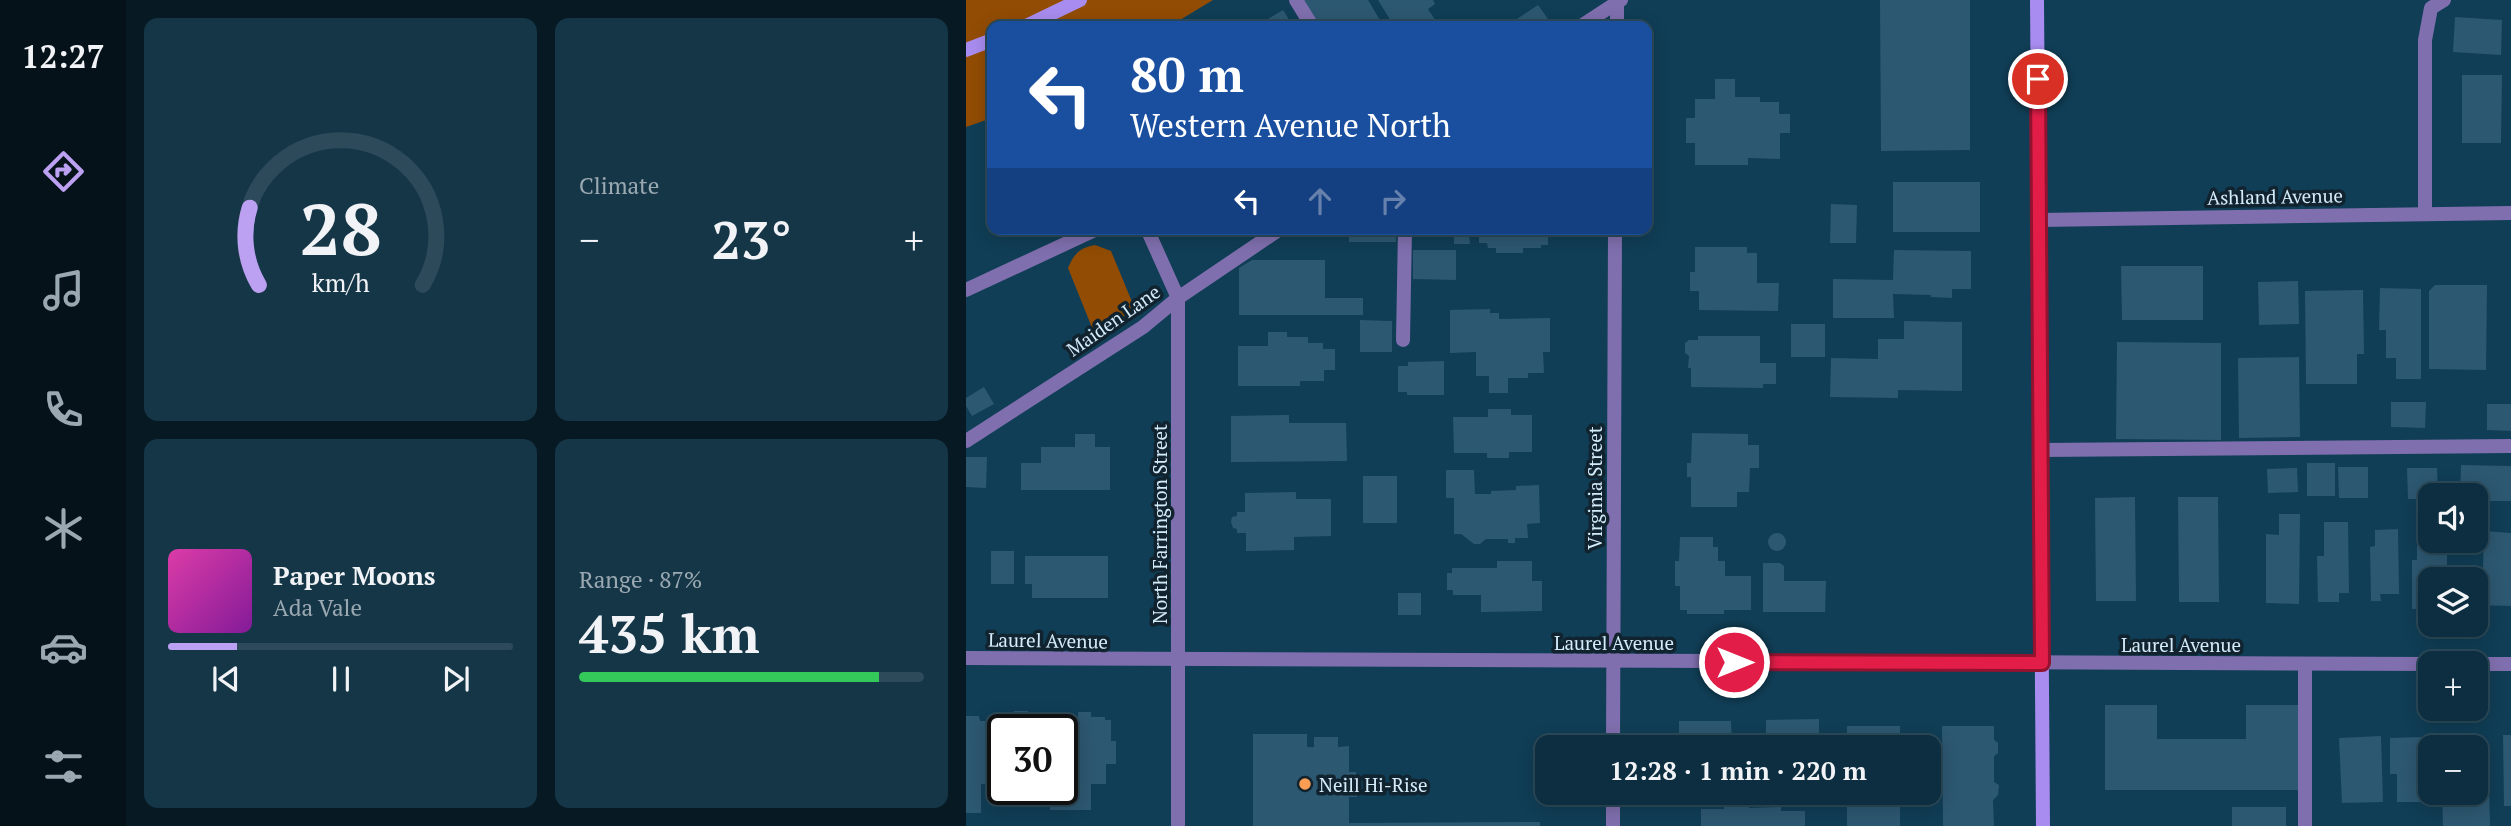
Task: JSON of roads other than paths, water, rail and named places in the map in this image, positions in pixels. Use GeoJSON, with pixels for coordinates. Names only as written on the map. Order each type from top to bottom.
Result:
{"type":"FeatureCollection","features":[{"type":"Feature","properties":{"kind":"street"},"geometry":{"type":"LineString","coordinates":[[1053,21],[1080,0]]}},
{"type":"Feature","properties":{"kind":"street"},"geometry":{"type":"LineString","coordinates":[[1296,0],[1309,21]]}},
{"type":"Feature","properties":{"kind":"street"},"geometry":{"type":"LineString","coordinates":[[2037,0],[2043,826]]}},
{"type":"Feature","properties":{"kind":"street"},"geometry":{"type":"LineString","coordinates":[[2425,213],[2425,40],[2431,8],[2444,0]]}},
{"type":"Feature","properties":{"kind":"street"},"geometry":{"type":"LineString","coordinates":[[1588,21],[1618,1]]}},
{"type":"Feature","properties":{"kind":"street"},"geometry":{"type":"LineString","coordinates":[[1617,21],[1618,1]]}},
{"type":"Feature","properties":{"kind":"street"},"geometry":{"type":"LineString","coordinates":[[966,50],[987,42]]}},
{"type":"Feature","properties":{"kind":"street","name":"Ashland Avenue"},"geometry":{"type":"LineString","coordinates":[[2039,220],[2511,213]]}},
{"type":"Feature","properties":{"kind":"street"},"geometry":{"type":"LineString","coordinates":[[966,290],[1084,235]]}},
{"type":"Feature","properties":{"kind":"street","name":"North Farrington Street"},"geometry":{"type":"LineString","coordinates":[[1150,235],[1178,298],[1178,826]]}},
{"type":"Feature","properties":{"kind":"street","name":"Maiden Lane"},"geometry":{"type":"LineString","coordinates":[[966,440],[1143,327],[1178,298],[1271,235]]}},
{"type":"Feature","properties":{"kind":"street"},"geometry":{"type":"LineString","coordinates":[[1403,340],[1405,235]]}},
{"type":"Feature","properties":{"kind":"street","name":"Virginia Street"},"geometry":{"type":"LineString","coordinates":[[1613,735],[1615,235]]}},
{"type":"Feature","properties":{"kind":"street"},"geometry":{"type":"LineString","coordinates":[[2040,450],[2511,446]]}},
{"type":"Feature","properties":{"kind":"street","name":"Laurel Avenue"},"geometry":{"type":"LineString","coordinates":[[966,658],[1179,661],[2418,664]]}},
{"type":"Feature","properties":{"kind":"street"},"geometry":{"type":"LineString","coordinates":[[2305,664],[2305,826]]}},
{"type":"Feature","properties":{"kind":"street"},"geometry":{"type":"LineString","coordinates":[[2488,664],[2511,664]]}},
{"type":"Feature","properties":{"kind":"street"},"geometry":{"type":"LineString","coordinates":[[1613,805],[1613,826]]}},
{"type":"Feature","properties":{"kind":"place","name":"Neill Hi-Rise"},"geometry":{"type":"Point","coordinates":[1305,784]}}]}
